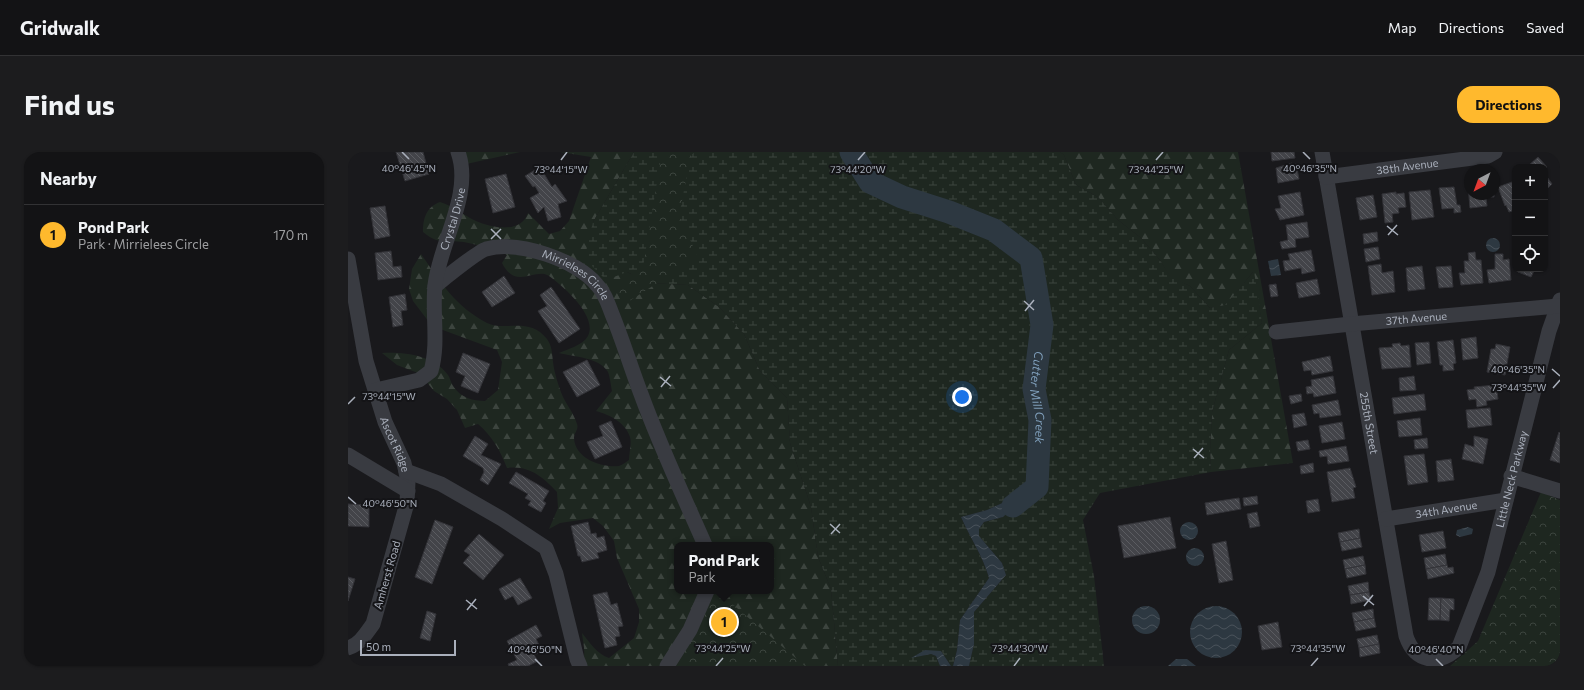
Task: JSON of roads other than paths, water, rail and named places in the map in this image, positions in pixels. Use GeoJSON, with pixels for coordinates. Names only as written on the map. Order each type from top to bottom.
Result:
{"type":"FeatureCollection","features":[{"type":"Feature","properties":{"kind":"street","name":"Crystal Drive"},"geometry":{"type":"LineString","coordinates":[[435,286],[438,264],[462,186],[462,165],[458,152]]}},
{"type":"Feature","properties":{"kind":"street","name":"255th Street"},"geometry":{"type":"LineString","coordinates":[[1322,152],[1406,636],[1409,645],[1418,655],[1429,660],[1439,660],[1452,654]]}},
{"type":"Feature","properties":{"kind":"street","name":"38th Avenue"},"geometry":{"type":"LineString","coordinates":[[1326,177],[1491,154]]}},
{"type":"Feature","properties":{"kind":"street","name":"Mirrielees Circle"},"geometry":{"type":"LineString","coordinates":[[435,286],[484,250],[497,247],[510,247],[541,253],[567,261],[582,270],[597,284],[604,294],[668,462],[704,542]]}},
{"type":"Feature","properties":{"kind":"street","name":"Ascot Ridge"},"geometry":{"type":"LineString","coordinates":[[348,259],[366,361],[385,422],[398,448],[406,471],[408,491]]}},
{"type":"Feature","properties":{"kind":"street"},"geometry":{"type":"LineString","coordinates":[[376,390],[420,380],[430,371],[436,340],[435,286]]}},
{"type":"Feature","properties":{"kind":"street","name":"37th Avenue"},"geometry":{"type":"LineString","coordinates":[[1276,332],[1559,303]]}},
{"type":"Feature","properties":{"kind":"street","name":"Little Neck Parkway"},"geometry":{"type":"LineString","coordinates":[[1452,654],[1459,647],[1488,572],[1511,476],[1555,333],[1559,303]]}},
{"type":"Feature","properties":{"kind":"street"},"geometry":{"type":"LineString","coordinates":[[348,455],[408,491]]}},
{"type":"Feature","properties":{"kind":"street"},"geometry":{"type":"LineString","coordinates":[[406,471],[441,484],[502,519],[546,548],[556,574],[576,659],[580,666]]}},
{"type":"Feature","properties":{"kind":"street"},"geometry":{"type":"LineString","coordinates":[[1511,476],[1560,491]]}},
{"type":"Feature","properties":{"kind":"street","name":"Amherst Road"},"geometry":{"type":"LineString","coordinates":[[348,648],[356,645],[363,639],[372,624],[407,503],[408,491]]}},
{"type":"Feature","properties":{"kind":"street","name":"34th Avenue"},"geometry":{"type":"LineString","coordinates":[[1386,519],[1506,500]]}},
{"type":"Feature","properties":{"kind":"street"},"geometry":{"type":"LineString","coordinates":[[667,666],[690,630],[706,594]]}},
{"type":"Feature","properties":{"kind":"water"},"geometry":{"type":"Polygon","coordinates":[[[1490,238],[1496,238],[1500,242],[1500,248],[1496,252],[1490,252],[1486,248],[1486,242],[1490,238]]]}},
{"type":"Feature","properties":{"kind":"water"},"geometry":{"type":"Polygon","coordinates":[[[1278,259],[1281,275],[1271,276],[1268,261],[1278,259]]]}},
{"type":"Feature","properties":{"kind":"water"},"geometry":{"type":"Polygon","coordinates":[[[1037,487],[1003,517],[984,522],[979,529],[979,536],[1002,563],[1006,575],[974,612],[974,644],[969,666],[953,666],[957,650],[960,620],[989,578],[983,562],[961,517],[987,510],[1037,487]]]}},
{"type":"Feature","properties":{"kind":"water"},"geometry":{"type":"Polygon","coordinates":[[[1189,522],[1195,525],[1198,531],[1195,537],[1189,540],[1183,537],[1180,531],[1183,525],[1189,522]]]}},
{"type":"Feature","properties":{"kind":"water"},"geometry":{"type":"Polygon","coordinates":[[[1468,527],[1473,529],[1472,534],[1460,537],[1456,535],[1457,530],[1468,527]]]}},
{"type":"Feature","properties":{"kind":"water"},"geometry":{"type":"Polygon","coordinates":[[[1195,548],[1201,551],[1204,557],[1201,563],[1195,566],[1189,563],[1186,557],[1189,551],[1195,548]]]}},
{"type":"Feature","properties":{"kind":"water"},"geometry":{"type":"Polygon","coordinates":[[[1146,606],[1156,610],[1160,620],[1156,630],[1146,634],[1136,630],[1132,620],[1136,610],[1146,606]]]}},
{"type":"Feature","properties":{"kind":"water"},"geometry":{"type":"Polygon","coordinates":[[[1216,606],[1226,608],[1234,614],[1240,622],[1242,632],[1240,642],[1234,650],[1226,656],[1216,658],[1206,656],[1198,650],[1192,642],[1190,632],[1192,622],[1198,614],[1206,608],[1216,606]]]}},
{"type":"Feature","properties":{"kind":"water"},"geometry":{"type":"Polygon","coordinates":[[[925,650],[941,651],[951,666],[940,666],[936,656],[931,654],[911,658],[925,650]]]}},
{"type":"Feature","properties":{"kind":"water"},"geometry":{"type":"Polygon","coordinates":[[[1176,659],[1187,659],[1196,666],[1168,666],[1176,659]]]}},
{"type":"Feature","properties":{"kind":"waterway","name":"Cutter Mill Creek"},"geometry":{"type":"LineString","coordinates":[[851,152],[870,182],[902,197],[949,212],[994,230],[1031,258],[1042,325],[1034,389],[1040,420],[1037,487],[1013,506]]}},
{"type":"Feature","properties":{"kind":"place","name":"Pond Park"},"geometry":{"type":"Point","coordinates":[724,622]}}]}
